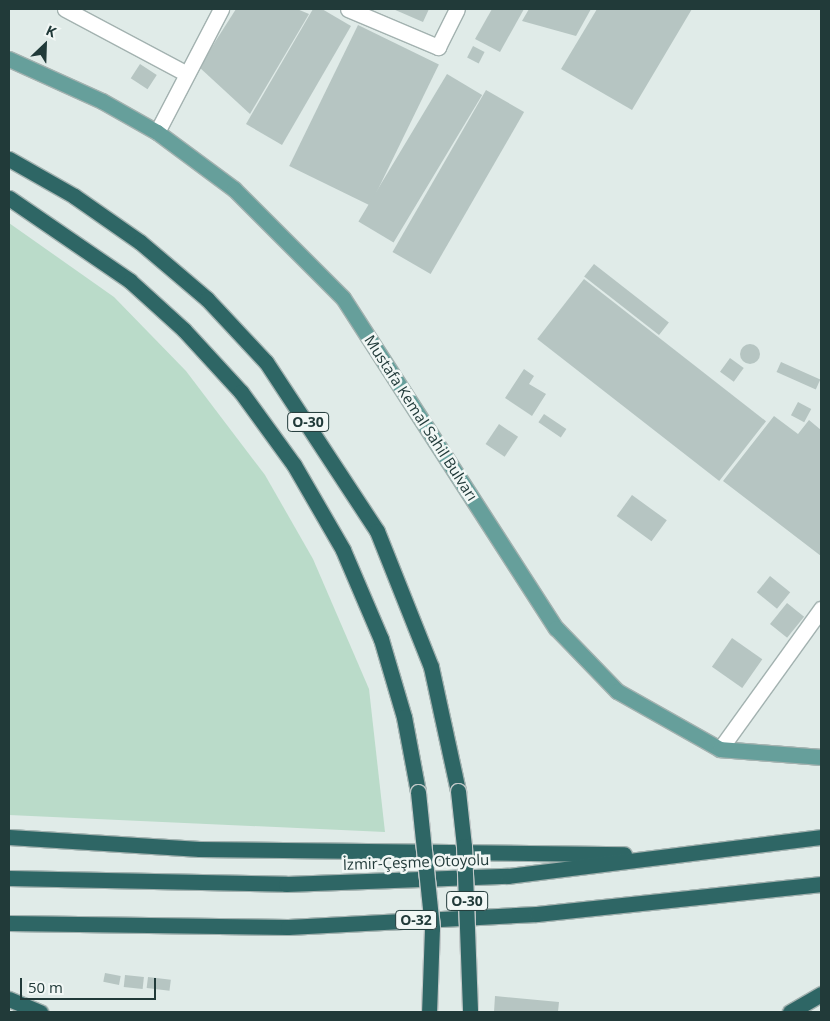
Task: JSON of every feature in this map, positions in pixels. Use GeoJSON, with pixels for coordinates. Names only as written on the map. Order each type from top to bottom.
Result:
{"type":"FeatureCollection","features":[{"type":"Feature","properties":{"kind":"highway","name":"O-30"},"geometry":{"type":"LineString","coordinates":[[9,160],[74,196],[140,242],[207,299],[272,370],[377,531],[431,667],[458,791],[465,856],[470,1012]]}},
{"type":"Feature","properties":{"kind":"highway","name":"O-30"},"geometry":{"type":"LineString","coordinates":[[9,198],[130,281],[184,330],[241,392],[294,465],[343,550],[381,640],[404,717],[418,792],[432,928],[429,1012]]}},
{"type":"Feature","properties":{"kind":"highway"},"geometry":{"type":"LineString","coordinates":[[9,837],[200,849],[680,854]]}},
{"type":"Feature","properties":{"kind":"highway","name":"İzmir-Çeşme Otoyolu"},"geometry":{"type":"LineString","coordinates":[[9,878],[286,884],[499,877],[821,837]]}},
{"type":"Feature","properties":{"kind":"highway","name":"O-32"},"geometry":{"type":"LineString","coordinates":[[9,923],[288,927],[537,914],[821,884]]}},
{"type":"Feature","properties":{"kind":"highway"},"geometry":{"type":"LineString","coordinates":[[790,1012],[821,994]]}},
{"type":"Feature","properties":{"kind":"highway"},"geometry":{"type":"LineString","coordinates":[[9,999],[40,1012]]}},
{"type":"Feature","properties":{"kind":"main road","name":"Mustafa Kemal Sahil Bulvarı"},"geometry":{"type":"LineString","coordinates":[[9,59],[102,101],[157,132],[234,190],[343,298],[556,628],[584,661],[617,691],[720,749],[821,757]]}},
{"type":"Feature","properties":{"kind":"street"},"geometry":{"type":"LineString","coordinates":[[65,9],[187,74]]}},
{"type":"Feature","properties":{"kind":"street"},"geometry":{"type":"LineString","coordinates":[[157,132],[221,9]]}},
{"type":"Feature","properties":{"kind":"street"},"geometry":{"type":"LineString","coordinates":[[348,9],[438,47],[457,9]]}},
{"type":"Feature","properties":{"kind":"street"},"geometry":{"type":"LineString","coordinates":[[720,749],[821,609]]}},
{"type":"Feature","properties":{"kind":"green space"},"geometry":{"type":"Polygon","coordinates":[[[9,223],[114,297],[186,371],[265,475],[313,559],[369,689],[385,832],[9,815],[9,223]]]}},
{"type":"Feature","properties":{"kind":"building"},"geometry":{"type":"Polygon","coordinates":[[[236,9],[297,9],[309,14],[250,114],[199,67],[236,9]]]}},
{"type":"Feature","properties":{"kind":"building"},"geometry":{"type":"Polygon","coordinates":[[[313,9],[322,9],[351,26],[282,145],[246,124],[313,9]]]}},
{"type":"Feature","properties":{"kind":"building"},"geometry":{"type":"Polygon","coordinates":[[[393,9],[429,9],[423,22],[393,9]]]}},
{"type":"Feature","properties":{"kind":"building"},"geometry":{"type":"Polygon","coordinates":[[[492,9],[524,9],[500,52],[475,39],[492,9]]]}},
{"type":"Feature","properties":{"kind":"building"},"geometry":{"type":"Polygon","coordinates":[[[529,9],[591,9],[576,36],[522,21],[529,9]]]}},
{"type":"Feature","properties":{"kind":"building"},"geometry":{"type":"Polygon","coordinates":[[[597,9],[692,9],[632,110],[561,69],[597,9]]]}},
{"type":"Feature","properties":{"kind":"building"},"geometry":{"type":"Polygon","coordinates":[[[358,25],[439,64],[370,206],[289,166],[358,25]]]}},
{"type":"Feature","properties":{"kind":"building"},"geometry":{"type":"Polygon","coordinates":[[[473,46],[485,52],[479,63],[467,58],[473,46]]]}},
{"type":"Feature","properties":{"kind":"building"},"geometry":{"type":"Polygon","coordinates":[[[140,64],[157,75],[148,89],[131,78],[140,64]]]}},
{"type":"Feature","properties":{"kind":"building"},"geometry":{"type":"Polygon","coordinates":[[[447,74],[482,95],[394,243],[358,221],[447,74]]]}},
{"type":"Feature","properties":{"kind":"building"},"geometry":{"type":"Polygon","coordinates":[[[486,90],[524,112],[431,274],[392,252],[486,90]]]}},
{"type":"Feature","properties":{"kind":"building"},"geometry":{"type":"Polygon","coordinates":[[[594,264],[669,322],[659,335],[584,277],[594,264]]]}},
{"type":"Feature","properties":{"kind":"building"},"geometry":{"type":"Polygon","coordinates":[[[584,279],[766,421],[719,481],[537,339],[584,279]]]}},
{"type":"Feature","properties":{"kind":"building"},"geometry":{"type":"Polygon","coordinates":[[[750,344],[757,347],[760,354],[757,361],[750,364],[743,361],[740,354],[743,347],[750,344]]]}},
{"type":"Feature","properties":{"kind":"building"},"geometry":{"type":"Polygon","coordinates":[[[730,358],[744,368],[734,382],[720,372],[730,358]]]}},
{"type":"Feature","properties":{"kind":"building"},"geometry":{"type":"Polygon","coordinates":[[[781,362],[820,379],[816,390],[777,372],[781,362]]]}},
{"type":"Feature","properties":{"kind":"building"},"geometry":{"type":"Polygon","coordinates":[[[524,369],[534,376],[529,384],[546,394],[532,416],[505,398],[524,369]]]}},
{"type":"Feature","properties":{"kind":"building"},"geometry":{"type":"Polygon","coordinates":[[[798,402],[811,409],[804,422],[791,415],[798,402]]]}},
{"type":"Feature","properties":{"kind":"building"},"geometry":{"type":"Polygon","coordinates":[[[544,414],[566,429],[561,437],[538,422],[544,414]]]}},
{"type":"Feature","properties":{"kind":"building"},"geometry":{"type":"Polygon","coordinates":[[[774,416],[798,434],[809,420],[821,430],[821,556],[723,481],[774,416]]]}},
{"type":"Feature","properties":{"kind":"building"},"geometry":{"type":"Polygon","coordinates":[[[499,424],[518,437],[505,457],[486,444],[499,424]]]}},
{"type":"Feature","properties":{"kind":"building"},"geometry":{"type":"Polygon","coordinates":[[[632,495],[667,520],[652,541],[617,516],[632,495]]]}},
{"type":"Feature","properties":{"kind":"building"},"geometry":{"type":"Polygon","coordinates":[[[770,576],[790,592],[777,609],[757,592],[770,576]]]}},
{"type":"Feature","properties":{"kind":"building"},"geometry":{"type":"Polygon","coordinates":[[[787,603],[804,617],[787,638],[770,624],[787,603]]]}},
{"type":"Feature","properties":{"kind":"building"},"geometry":{"type":"Polygon","coordinates":[[[732,638],[762,659],[742,688],[712,667],[732,638]]]}},
{"type":"Feature","properties":{"kind":"building"},"geometry":{"type":"Polygon","coordinates":[[[105,973],[121,976],[119,985],[103,982],[105,973]]]}},
{"type":"Feature","properties":{"kind":"building"},"geometry":{"type":"Polygon","coordinates":[[[125,975],[144,977],[143,989],[124,987],[125,975]]]}},
{"type":"Feature","properties":{"kind":"building"},"geometry":{"type":"Polygon","coordinates":[[[148,977],[171,980],[169,991],[147,988],[148,977]]]}},
{"type":"Feature","properties":{"kind":"building"},"geometry":{"type":"Polygon","coordinates":[[[495,996],[559,1002],[558,1012],[494,1012],[495,996]]]}}]}
